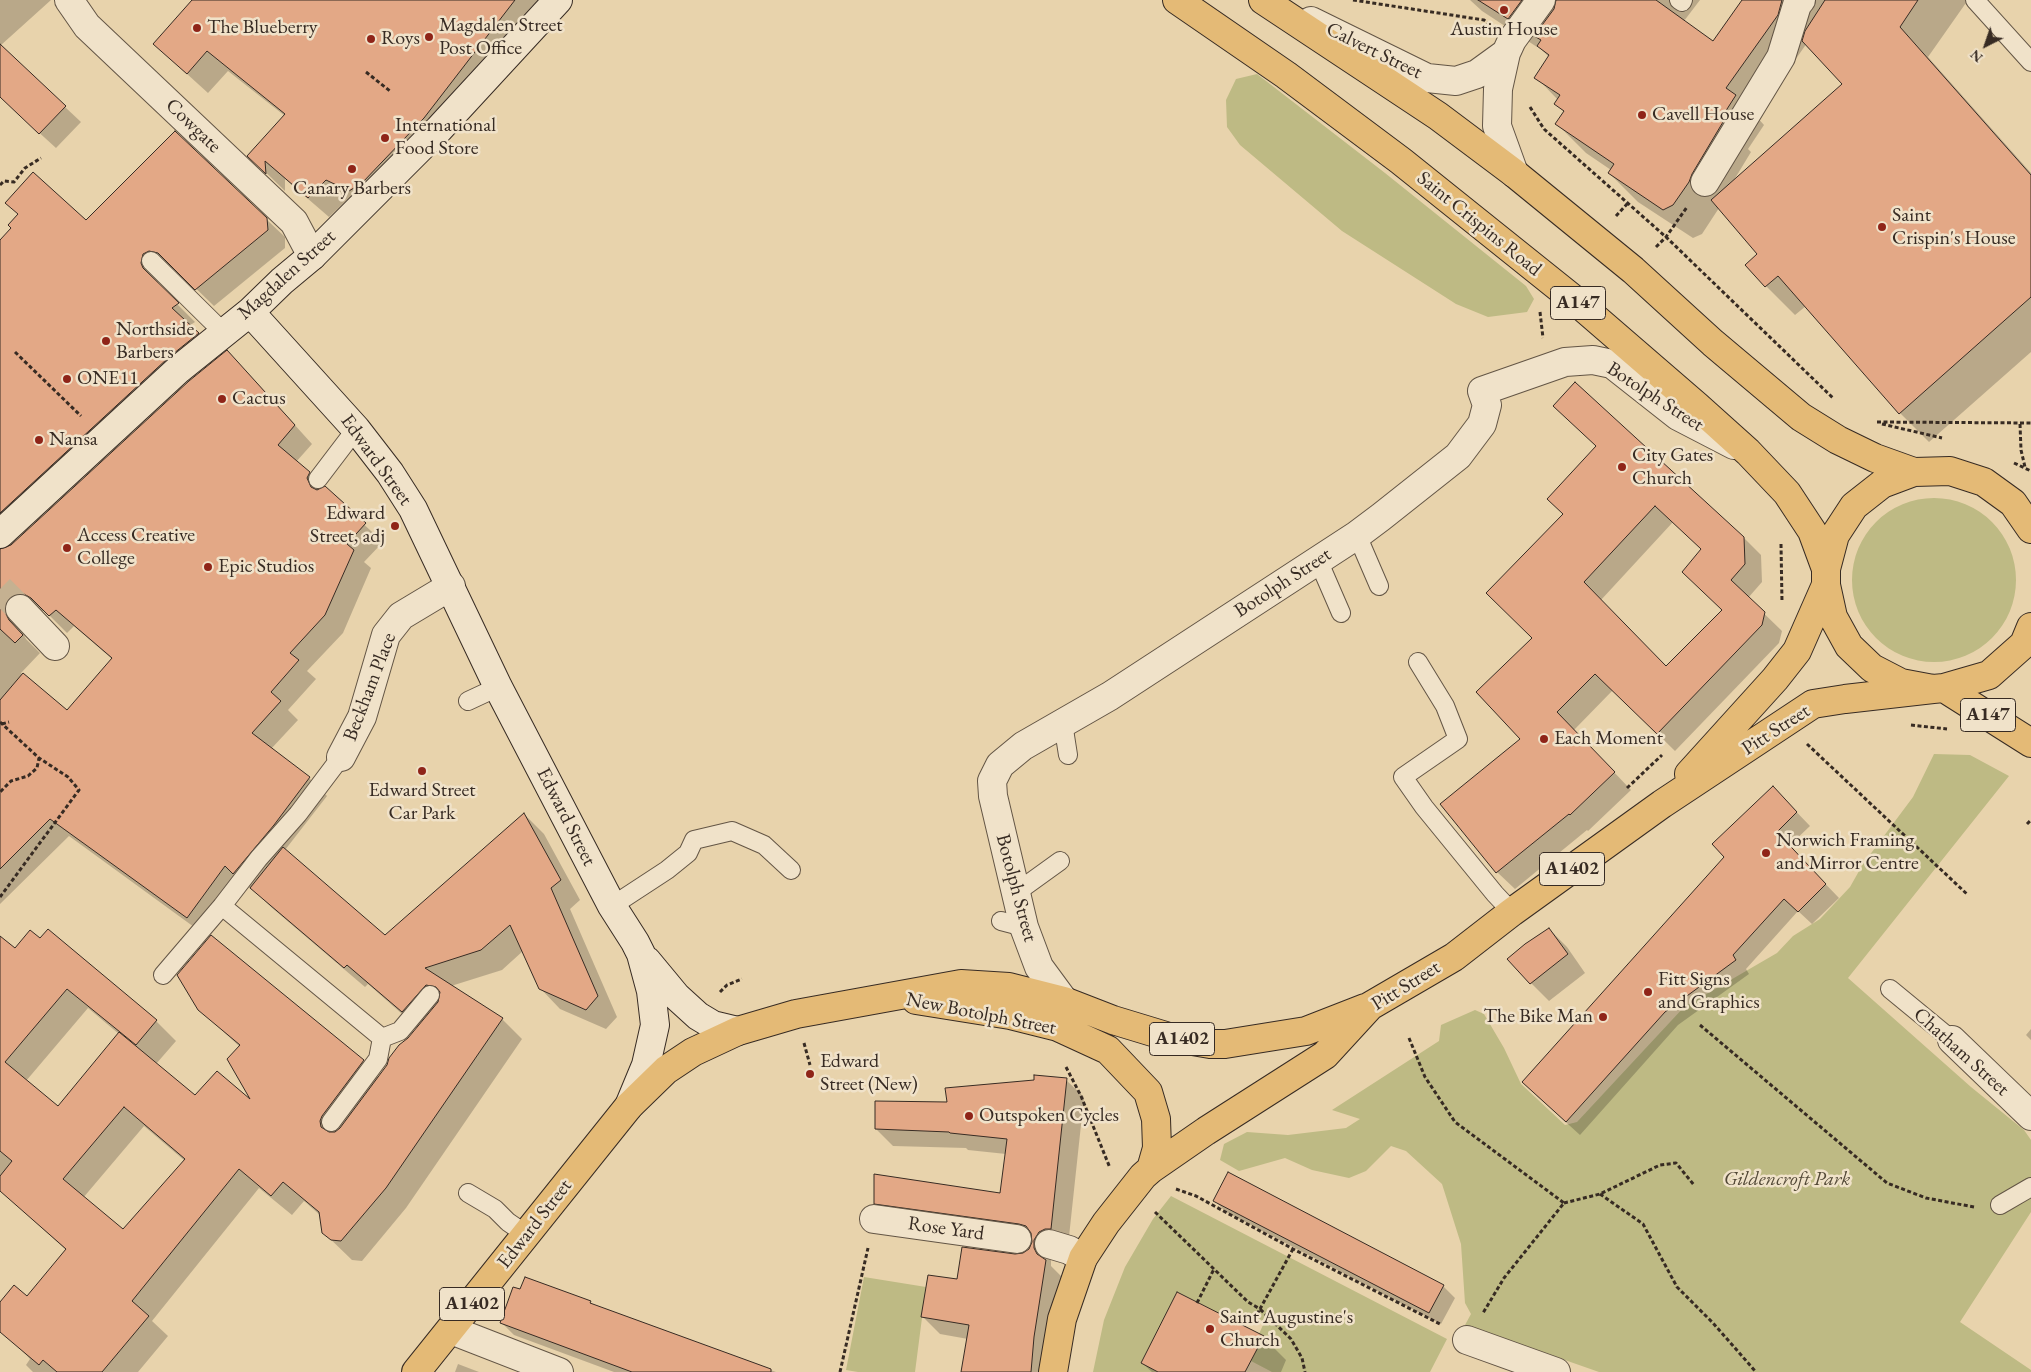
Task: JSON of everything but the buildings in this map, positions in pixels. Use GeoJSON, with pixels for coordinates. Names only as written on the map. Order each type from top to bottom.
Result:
{"type":"FeatureCollection","features":[{"type":"Feature","properties":{"kind":"main road","name":"Saint Crispins Road"},"geometry":{"type":"LineString","coordinates":[[1177,0],[1286,75],[1401,162],[1592,315],[1748,452],[1787,493],[1812,531],[1826,577],[1833,617],[1849,646],[1872,668],[1901,683],[1939,688],[1989,675],[2024,644],[2031,627]]}},
{"type":"Feature","properties":{"kind":"main road","name":"Saint Crispins Road"},"geometry":{"type":"LineString","coordinates":[[1263,0],[1438,116],[1514,173],[1633,270],[1713,343],[1801,417],[1838,440],[1875,458],[1914,472]]}},
{"type":"Feature","properties":{"kind":"main road","name":"Saint Crispins Road"},"geometry":{"type":"LineString","coordinates":[[1826,577],[1835,535],[1854,506],[1882,484],[1914,472],[1950,471],[1984,482],[2013,503],[2031,529]]}},
{"type":"Feature","properties":{"kind":"main road","name":"Pitt Street"},"geometry":{"type":"LineString","coordinates":[[1662,804],[1775,679],[1797,651],[1826,577]]}},
{"type":"Feature","properties":{"kind":"main road","name":"Saint Crispins Road"},"geometry":{"type":"LineString","coordinates":[[1939,688],[2031,743]]}},
{"type":"Feature","properties":{"kind":"main road","name":"Pitt Street"},"geometry":{"type":"LineString","coordinates":[[1147,1172],[1206,1131],[1325,1055],[1370,1006],[1454,957],[1512,912],[1662,804],[1813,704],[1845,698],[1939,688]]}},
{"type":"Feature","properties":{"kind":"main road","name":"New Botolph Street"},"geometry":{"type":"LineString","coordinates":[[628,1106],[666,1070],[693,1052],[738,1031],[796,1014],[961,984],[1009,987],[1064,1001],[1114,1020],[1169,1037],[1210,1044],[1225,1044],[1306,1031],[1370,1006]]}},
{"type":"Feature","properties":{"kind":"main road","name":"New Botolph Street"},"geometry":{"type":"LineString","coordinates":[[893,997],[957,1006],[1043,1023],[1058,1027],[1108,1050],[1148,1092],[1156,1119],[1156,1148],[1147,1172]]}},
{"type":"Feature","properties":{"kind":"main road","name":"Edward Street"},"geometry":{"type":"LineString","coordinates":[[416,1372],[628,1106]]}},
{"type":"Feature","properties":{"kind":"main road","name":"A1402"},"geometry":{"type":"LineString","coordinates":[[1053,1372],[1062,1319],[1083,1258],[1147,1172]]}},
{"type":"Feature","properties":{"kind":"street","name":"Magdalen Street"},"geometry":{"type":"LineString","coordinates":[[0,534],[103,437],[223,332],[250,312],[282,281],[312,256],[439,129],[558,0]]}},
{"type":"Feature","properties":{"kind":"street","name":"Calvert Street"},"geometry":{"type":"LineString","coordinates":[[1269,0],[1426,78],[1456,81],[1477,74],[1509,47],[1540,0]]}},
{"type":"Feature","properties":{"kind":"street"},"geometry":{"type":"LineString","coordinates":[[1705,182],[1781,57],[1797,5],[1801,0]]}},
{"type":"Feature","properties":{"kind":"street","name":"Cowgate"},"geometry":{"type":"LineString","coordinates":[[71,1],[86,26],[128,63],[294,222],[312,256]]}},
{"type":"Feature","properties":{"kind":"street","name":"Calvert Street"},"geometry":{"type":"LineString","coordinates":[[1509,47],[1498,88],[1496,126],[1514,173]]}},
{"type":"Feature","properties":{"kind":"street","name":"Edward Street"},"geometry":{"type":"LineString","coordinates":[[250,312],[356,429],[390,473],[412,509],[498,686],[612,906],[641,954],[651,991],[655,1025],[646,1065],[628,1106]]}},
{"type":"Feature","properties":{"kind":"street","name":"Botolph Street"},"geometry":{"type":"LineString","coordinates":[[1064,1001],[1039,967],[1013,924],[1017,892],[994,803],[992,781],[1000,765],[1023,746],[1110,696],[1357,535],[1458,456],[1482,424],[1487,404],[1482,391],[1565,362],[1594,360],[1612,364],[1678,416],[1748,452]]}},
{"type":"Feature","properties":{"kind":"street","name":"Beckham Place"},"geometry":{"type":"LineString","coordinates":[[341,757],[362,716],[386,635],[400,616],[450,586]]}},
{"type":"Feature","properties":{"kind":"street"},"geometry":{"type":"LineString","coordinates":[[20,610],[55,646]]}},
{"type":"Feature","properties":{"kind":"street","name":"New Botolph Street"},"geometry":{"type":"LineString","coordinates":[[641,954],[676,996],[698,1016],[713,1025],[738,1031]]}},
{"type":"Feature","properties":{"kind":"street","name":"Chatham Street"},"geometry":{"type":"LineString","coordinates":[[1952,1040],[2031,1116]]}},
{"type":"Feature","properties":{"kind":"street","name":"Rose Yard"},"geometry":{"type":"LineString","coordinates":[[874,1220],[1018,1239]]}},
{"type":"Feature","properties":{"kind":"street"},"geometry":{"type":"LineString","coordinates":[[1049,1244],[1070,1250],[1083,1258]]}},
{"type":"Feature","properties":{"kind":"street"},"geometry":{"type":"LineString","coordinates":[[451,1330],[559,1372]]}},
{"type":"Feature","properties":{"kind":"street"},"geometry":{"type":"LineString","coordinates":[[1467,1340],[1556,1372]]}},
{"type":"Feature","properties":{"kind":"lane"},"geometry":{"type":"LineString","coordinates":[[1678,0],[1682,2],[1683,0]]}},
{"type":"Feature","properties":{"kind":"lane"},"geometry":{"type":"LineString","coordinates":[[1975,0],[2031,62]]}},
{"type":"Feature","properties":{"kind":"lane"},"geometry":{"type":"LineString","coordinates":[[151,260],[223,332]]}},
{"type":"Feature","properties":{"kind":"lane"},"geometry":{"type":"LineString","coordinates":[[318,479],[356,429]]}},
{"type":"Feature","properties":{"kind":"lane"},"geometry":{"type":"LineString","coordinates":[[1357,535],[1379,586]]}},
{"type":"Feature","properties":{"kind":"lane"},"geometry":{"type":"LineString","coordinates":[[1318,560],[1340,614]]}},
{"type":"Feature","properties":{"kind":"lane"},"geometry":{"type":"LineString","coordinates":[[1418,662],[1446,706],[1458,739],[1403,777],[1424,807],[1512,912]]}},
{"type":"Feature","properties":{"kind":"lane"},"geometry":{"type":"LineString","coordinates":[[468,701],[498,686]]}},
{"type":"Feature","properties":{"kind":"lane"},"geometry":{"type":"LineString","coordinates":[[1063,723],[1068,755]]}},
{"type":"Feature","properties":{"kind":"lane"},"geometry":{"type":"LineString","coordinates":[[162,975],[222,906],[258,858],[298,814],[341,757]]}},
{"type":"Feature","properties":{"kind":"lane"},"geometry":{"type":"LineString","coordinates":[[612,906],[667,870],[688,853],[694,840],[732,831],[764,845],[791,870]]}},
{"type":"Feature","properties":{"kind":"lane"},"geometry":{"type":"LineString","coordinates":[[1017,892],[1060,860]]}},
{"type":"Feature","properties":{"kind":"lane"},"geometry":{"type":"LineString","coordinates":[[222,906],[382,1038]]}},
{"type":"Feature","properties":{"kind":"lane","name":"Chatham Street"},"geometry":{"type":"LineString","coordinates":[[1890,990],[1952,1040]]}},
{"type":"Feature","properties":{"kind":"lane"},"geometry":{"type":"LineString","coordinates":[[382,1038],[400,1031],[430,995]]}},
{"type":"Feature","properties":{"kind":"lane"},"geometry":{"type":"LineString","coordinates":[[331,1122],[378,1059],[382,1038]]}},
{"type":"Feature","properties":{"kind":"lane"},"geometry":{"type":"LineString","coordinates":[[2000,1205],[2031,1187]]}},
{"type":"Feature","properties":{"kind":"lane"},"geometry":{"type":"LineString","coordinates":[[468,1192],[495,1209],[508,1222],[527,1235]]}},
{"type":"Feature","properties":{"kind":"path"},"geometry":{"type":"LineString","coordinates":[[1353,0],[1484,20],[1509,47]]}},
{"type":"Feature","properties":{"kind":"path"},"geometry":{"type":"LineString","coordinates":[[366,72],[390,91]]}},
{"type":"Feature","properties":{"kind":"path"},"geometry":{"type":"LineString","coordinates":[[1529,102],[1531,110],[1544,129],[1666,238],[1834,399]]}},
{"type":"Feature","properties":{"kind":"path"},"geometry":{"type":"LineString","coordinates":[[0,185],[4,181],[14,182],[25,168],[41,158]]}},
{"type":"Feature","properties":{"kind":"path"},"geometry":{"type":"LineString","coordinates":[[1666,238],[1705,182]]}},
{"type":"Feature","properties":{"kind":"path"},"geometry":{"type":"LineString","coordinates":[[15,352],[103,437]]}},
{"type":"Feature","properties":{"kind":"path"},"geometry":{"type":"LineString","coordinates":[[1872,422],[2031,423]]}},
{"type":"Feature","properties":{"kind":"path"},"geometry":{"type":"LineString","coordinates":[[2020,424],[2021,450],[2025,467]]}},
{"type":"Feature","properties":{"kind":"path"},"geometry":{"type":"LineString","coordinates":[[1,723],[9,722]]}},
{"type":"Feature","properties":{"kind":"path"},"geometry":{"type":"LineString","coordinates":[[0,897],[79,790],[68,777],[38,758],[1,723]]}},
{"type":"Feature","properties":{"kind":"path"},"geometry":{"type":"LineString","coordinates":[[1785,723],[1968,895]]}},
{"type":"Feature","properties":{"kind":"path"},"geometry":{"type":"LineString","coordinates":[[1903,725],[1949,730]]}},
{"type":"Feature","properties":{"kind":"path"},"geometry":{"type":"LineString","coordinates":[[0,792],[11,781],[28,776],[37,768],[38,758]]}},
{"type":"Feature","properties":{"kind":"path"},"geometry":{"type":"LineString","coordinates":[[2027,824],[2031,820]]}},
{"type":"Feature","properties":{"kind":"path"},"geometry":{"type":"LineString","coordinates":[[716,996],[727,985],[742,979]]}},
{"type":"Feature","properties":{"kind":"path"},"geometry":{"type":"LineString","coordinates":[[1043,1023],[1081,1096],[1124,1202],[1158,1213],[1248,1302],[1260,1309],[1291,1339],[1302,1358],[1305,1372]]}},
{"type":"Feature","properties":{"kind":"path"},"geometry":{"type":"LineString","coordinates":[[1700,1025],[1887,1182],[1926,1198],[1970,1207],[2000,1205]]}},
{"type":"Feature","properties":{"kind":"path"},"geometry":{"type":"LineString","coordinates":[[1409,1038],[1425,1077],[1455,1122],[1564,1203]]}},
{"type":"Feature","properties":{"kind":"path"},"geometry":{"type":"LineString","coordinates":[[1147,1172],[1442,1325],[1467,1340],[1504,1278],[1564,1203],[1600,1194],[1660,1165],[1676,1163],[1694,1186]]}},
{"type":"Feature","properties":{"kind":"path"},"geometry":{"type":"LineString","coordinates":[[1600,1194],[1643,1224],[1677,1287],[1713,1323],[1756,1372]]}},
{"type":"Feature","properties":{"kind":"path"},"geometry":{"type":"LineString","coordinates":[[840,1372],[874,1220]]}},
{"type":"Feature","properties":{"kind":"path"},"geometry":{"type":"LineString","coordinates":[[1254,1320],[1293,1249]]}},
{"type":"Feature","properties":{"kind":"path"},"geometry":{"type":"LineString","coordinates":[[1197,1302],[1214,1269]]}},
{"type":"Feature","properties":{"kind":"green space"},"geometry":{"type":"Polygon","coordinates":[[[1257,74],[1526,286],[1534,299],[1527,312],[1488,317],[1456,304],[1342,231],[1240,145],[1227,127],[1226,100],[1236,79],[1257,74]]]}},
{"type":"Feature","properties":{"kind":"green space"},"geometry":{"type":"Polygon","coordinates":[[[1942,498],[1965,504],[1980,512],[1992,522],[2002,534],[2013,556],[2016,580],[2013,604],[2002,626],[1992,638],[1980,648],[1958,659],[1926,662],[1910,659],[1888,648],[1866,626],[1855,604],[1852,572],[1855,556],[1866,534],[1888,512],[1910,501],[1942,498]]]}},
{"type":"Feature","properties":{"kind":"green space","name":"Gildencroft Park"},"geometry":{"type":"Polygon","coordinates":[[[1934,754],[1970,755],[2009,776],[1848,978],[1971,1087],[2024,1130],[2031,1140],[2031,1212],[1960,1322],[2031,1370],[2031,1372],[1599,1372],[1465,1325],[1471,1314],[1465,1303],[1461,1244],[1442,1184],[1406,1151],[1391,1146],[1366,1171],[1349,1178],[1312,1170],[1285,1158],[1239,1171],[1220,1160],[1224,1144],[1247,1132],[1288,1135],[1346,1128],[1360,1119],[1332,1110],[1439,1041],[1441,1025],[1475,1010],[1484,1014],[1504,1048],[1521,1084],[1565,1125],[1577,1122],[1684,1007],[1777,953],[1793,936],[1820,919],[1850,887],[1863,864],[1913,797],[1934,754]]]}},
{"type":"Feature","properties":{"kind":"green space"},"geometry":{"type":"Polygon","coordinates":[[[1171,1196],[1447,1339],[1430,1372],[1272,1372],[1251,1361],[1263,1336],[1259,1334],[1263,1325],[1245,1315],[1240,1324],[1177,1292],[1141,1363],[1158,1372],[1093,1372],[1104,1320],[1125,1267],[1153,1219],[1171,1196]]]}},
{"type":"Feature","properties":{"kind":"green space"},"geometry":{"type":"Polygon","coordinates":[[[864,1277],[926,1287],[915,1372],[858,1372],[846,1370],[864,1277]]]}},
{"type":"Feature","properties":{"kind":"tunnel"},"geometry":{"type":"LineString","coordinates":[[0,589],[20,609]]}},
{"type":"Feature","properties":{"kind":"place","name":"Austin House"},"geometry":{"type":"Point","coordinates":[1504,10]}},
{"type":"Feature","properties":{"kind":"place","name":"The Blueberry"},"geometry":{"type":"Point","coordinates":[197,28]}},
{"type":"Feature","properties":{"kind":"place","name":"Magdalen Street Post Office"},"geometry":{"type":"Point","coordinates":[429,37]}},
{"type":"Feature","properties":{"kind":"place","name":"Roys"},"geometry":{"type":"Point","coordinates":[371,39]}},
{"type":"Feature","properties":{"kind":"place","name":"Cavell House"},"geometry":{"type":"Point","coordinates":[1642,115]}},
{"type":"Feature","properties":{"kind":"place","name":"International Food Store"},"geometry":{"type":"Point","coordinates":[385,138]}},
{"type":"Feature","properties":{"kind":"place","name":"Canary Barbers"},"geometry":{"type":"Point","coordinates":[352,169]}},
{"type":"Feature","properties":{"kind":"place","name":"Saint Crispin's House"},"geometry":{"type":"Point","coordinates":[1882,227]}},
{"type":"Feature","properties":{"kind":"place","name":"Northside Barbers"},"geometry":{"type":"Point","coordinates":[106,341]}},
{"type":"Feature","properties":{"kind":"place","name":"ONE11"},"geometry":{"type":"Point","coordinates":[67,379]}},
{"type":"Feature","properties":{"kind":"place","name":"Cactus"},"geometry":{"type":"Point","coordinates":[222,399]}},
{"type":"Feature","properties":{"kind":"place","name":"Nansa"},"geometry":{"type":"Point","coordinates":[39,440]}},
{"type":"Feature","properties":{"kind":"place","name":"City Gates Church"},"geometry":{"type":"Point","coordinates":[1622,467]}},
{"type":"Feature","properties":{"kind":"place","name":"Edward Street, adj"},"geometry":{"type":"Point","coordinates":[395,526]}},
{"type":"Feature","properties":{"kind":"place","name":"Access Creative College"},"geometry":{"type":"Point","coordinates":[67,548]}},
{"type":"Feature","properties":{"kind":"place","name":"Epic Studios"},"geometry":{"type":"Point","coordinates":[208,567]}},
{"type":"Feature","properties":{"kind":"place","name":"Each Moment"},"geometry":{"type":"Point","coordinates":[1544,739]}},
{"type":"Feature","properties":{"kind":"place","name":"Edward Street Car Park"},"geometry":{"type":"Point","coordinates":[422,771]}},
{"type":"Feature","properties":{"kind":"place","name":"Norwich Framing and Mirror Centre"},"geometry":{"type":"Point","coordinates":[1766,853]}},
{"type":"Feature","properties":{"kind":"place","name":"Fitt Signs and Graphics"},"geometry":{"type":"Point","coordinates":[1648,992]}},
{"type":"Feature","properties":{"kind":"place","name":"The Bike Man"},"geometry":{"type":"Point","coordinates":[1603,1017]}},
{"type":"Feature","properties":{"kind":"place","name":"Edward Street (New)"},"geometry":{"type":"Point","coordinates":[810,1074]}},
{"type":"Feature","properties":{"kind":"place","name":"Outspoken Cycles"},"geometry":{"type":"Point","coordinates":[969,1116]}},
{"type":"Feature","properties":{"kind":"place","name":"Saint Augustine's Church"},"geometry":{"type":"Point","coordinates":[1210,1329]}}]}
